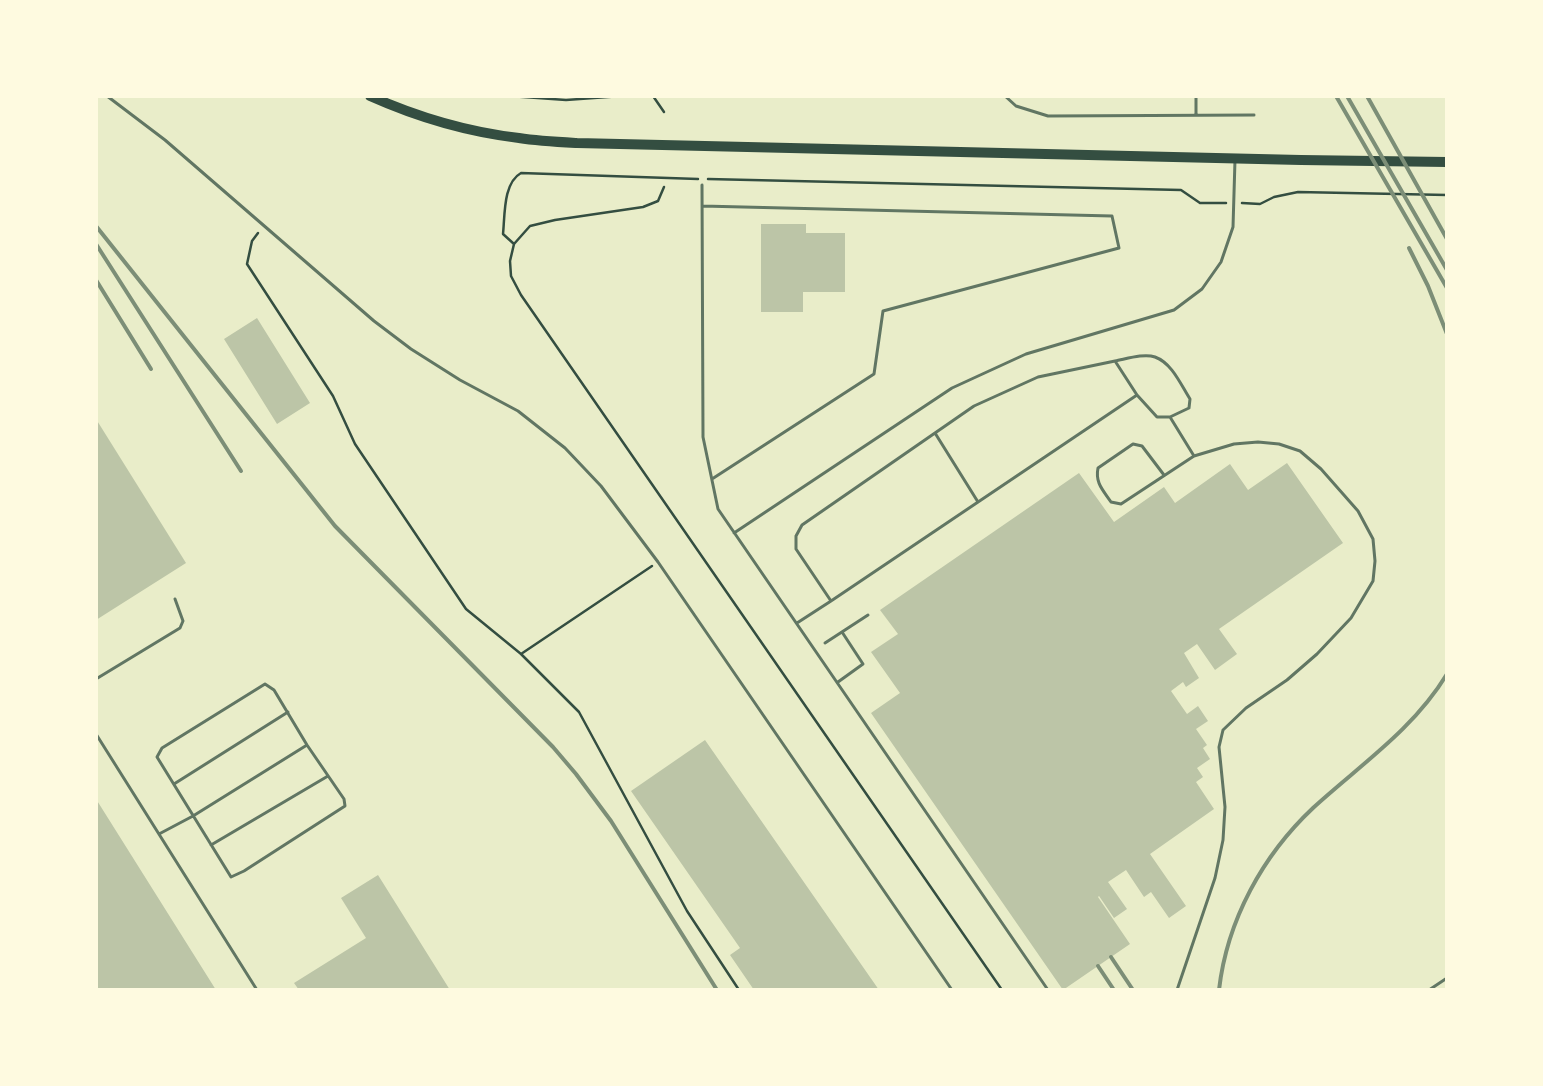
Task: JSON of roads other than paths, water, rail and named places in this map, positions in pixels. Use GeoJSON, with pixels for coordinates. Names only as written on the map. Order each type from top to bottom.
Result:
{"type":"FeatureCollection","features":[{"type":"Feature","properties":{"kind":"main road"},"geometry":{"type":"LineString","coordinates":[[370,96],[395,107],[480,132],[519,138],[577,143],[1235,159],[1447,162]]}},
{"type":"Feature","properties":{"kind":"lane"},"geometry":{"type":"LineString","coordinates":[[107,96],[165,140],[374,320],[411,349],[460,380],[518,411],[565,448],[601,486],[658,562],[952,990]]}},
{"type":"Feature","properties":{"kind":"lane"},"geometry":{"type":"LineString","coordinates":[[1005,96],[1016,106],[1048,116],[1254,115]]}},
{"type":"Feature","properties":{"kind":"lane"},"geometry":{"type":"LineString","coordinates":[[1196,96],[1196,115]]}},
{"type":"Feature","properties":{"kind":"lane"},"geometry":{"type":"LineString","coordinates":[[734,533],[952,388],[1026,354],[1174,310],[1202,289],[1221,262],[1233,228],[1235,159]]}},
{"type":"Feature","properties":{"kind":"lane"},"geometry":{"type":"LineString","coordinates":[[702,185],[703,436],[718,509],[1048,990]]}},
{"type":"Feature","properties":{"kind":"lane"},"geometry":{"type":"LineString","coordinates":[[702,206],[1112,216],[1119,248],[884,311],[874,374],[712,479]]}},
{"type":"Feature","properties":{"kind":"lane"},"geometry":{"type":"LineString","coordinates":[[831,602],[796,549],[796,536],[802,525],[974,406],[1038,376],[1115,361],[1143,356],[1154,356],[1170,368],[1190,399],[1189,408],[1170,417],[1157,416],[1137,395],[1115,361]]}},
{"type":"Feature","properties":{"kind":"lane"},"geometry":{"type":"LineString","coordinates":[[796,623],[831,602],[1137,395]]}},
{"type":"Feature","properties":{"kind":"lane"},"geometry":{"type":"LineString","coordinates":[[1170,417],[1194,456]]}},
{"type":"Feature","properties":{"kind":"lane"},"geometry":{"type":"LineString","coordinates":[[935,433],[978,502]]}},
{"type":"Feature","properties":{"kind":"lane"},"geometry":{"type":"LineString","coordinates":[[1164,475],[1142,446],[1133,444],[1098,468],[1096,476],[1099,485],[1111,502],[1121,504],[1194,456],[1234,444],[1258,442],[1279,444],[1300,450],[1321,469],[1358,510],[1373,539],[1375,560],[1373,581],[1351,618],[1318,654],[1287,680],[1246,708],[1223,730],[1219,747],[1225,807],[1223,840],[1215,878],[1177,990]]}},
{"type":"Feature","properties":{"kind":"lane"},"geometry":{"type":"LineString","coordinates":[[96,679],[180,628],[182,620],[175,599]]}},
{"type":"Feature","properties":{"kind":"lane"},"geometry":{"type":"LineString","coordinates":[[825,643],[868,615]]}},
{"type":"Feature","properties":{"kind":"lane"},"geometry":{"type":"LineString","coordinates":[[837,682],[863,664],[842,632]]}},
{"type":"Feature","properties":{"kind":"lane"},"geometry":{"type":"LineString","coordinates":[[265,684],[274,690],[288,712],[307,745],[344,799],[344,806],[244,872],[230,877],[157,757],[162,748],[265,684]]}},
{"type":"Feature","properties":{"kind":"lane"},"geometry":{"type":"LineString","coordinates":[[173,784],[288,712]]}},
{"type":"Feature","properties":{"kind":"lane"},"geometry":{"type":"LineString","coordinates":[[96,734],[257,990]]}},
{"type":"Feature","properties":{"kind":"lane"},"geometry":{"type":"LineString","coordinates":[[159,834],[193,816],[307,745]]}},
{"type":"Feature","properties":{"kind":"lane"},"geometry":{"type":"LineString","coordinates":[[211,846],[328,776]]}},
{"type":"Feature","properties":{"kind":"lane"},"geometry":{"type":"LineString","coordinates":[[1429,990],[1447,978]]}},
{"type":"Feature","properties":{"kind":"railway"},"geometry":{"type":"LineString","coordinates":[[1336,96],[1447,288]]}},
{"type":"Feature","properties":{"kind":"railway"},"geometry":{"type":"LineString","coordinates":[[1347,96],[1447,270]]}},
{"type":"Feature","properties":{"kind":"railway"},"geometry":{"type":"LineString","coordinates":[[1367,96],[1447,239]]}},
{"type":"Feature","properties":{"kind":"railway"},"geometry":{"type":"LineString","coordinates":[[96,226],[335,526],[553,747],[576,774],[611,821],[717,990]]}},
{"type":"Feature","properties":{"kind":"railway"},"geometry":{"type":"LineString","coordinates":[[96,244],[241,471]]}},
{"type":"Feature","properties":{"kind":"railway"},"geometry":{"type":"LineString","coordinates":[[1409,248],[1428,286],[1447,334]]}},
{"type":"Feature","properties":{"kind":"railway"},"geometry":{"type":"LineString","coordinates":[[96,280],[151,369]]}},
{"type":"Feature","properties":{"kind":"railway"},"geometry":{"type":"LineString","coordinates":[[1219,990],[1223,964],[1239,914],[1250,890],[1278,846],[1313,808],[1402,730],[1418,713],[1447,674]]}},
{"type":"Feature","properties":{"kind":"railway"},"geometry":{"type":"LineString","coordinates":[[1111,957],[1133,990]]}},
{"type":"Feature","properties":{"kind":"railway"},"geometry":{"type":"LineString","coordinates":[[1098,966],[1114,990]]}}]}
